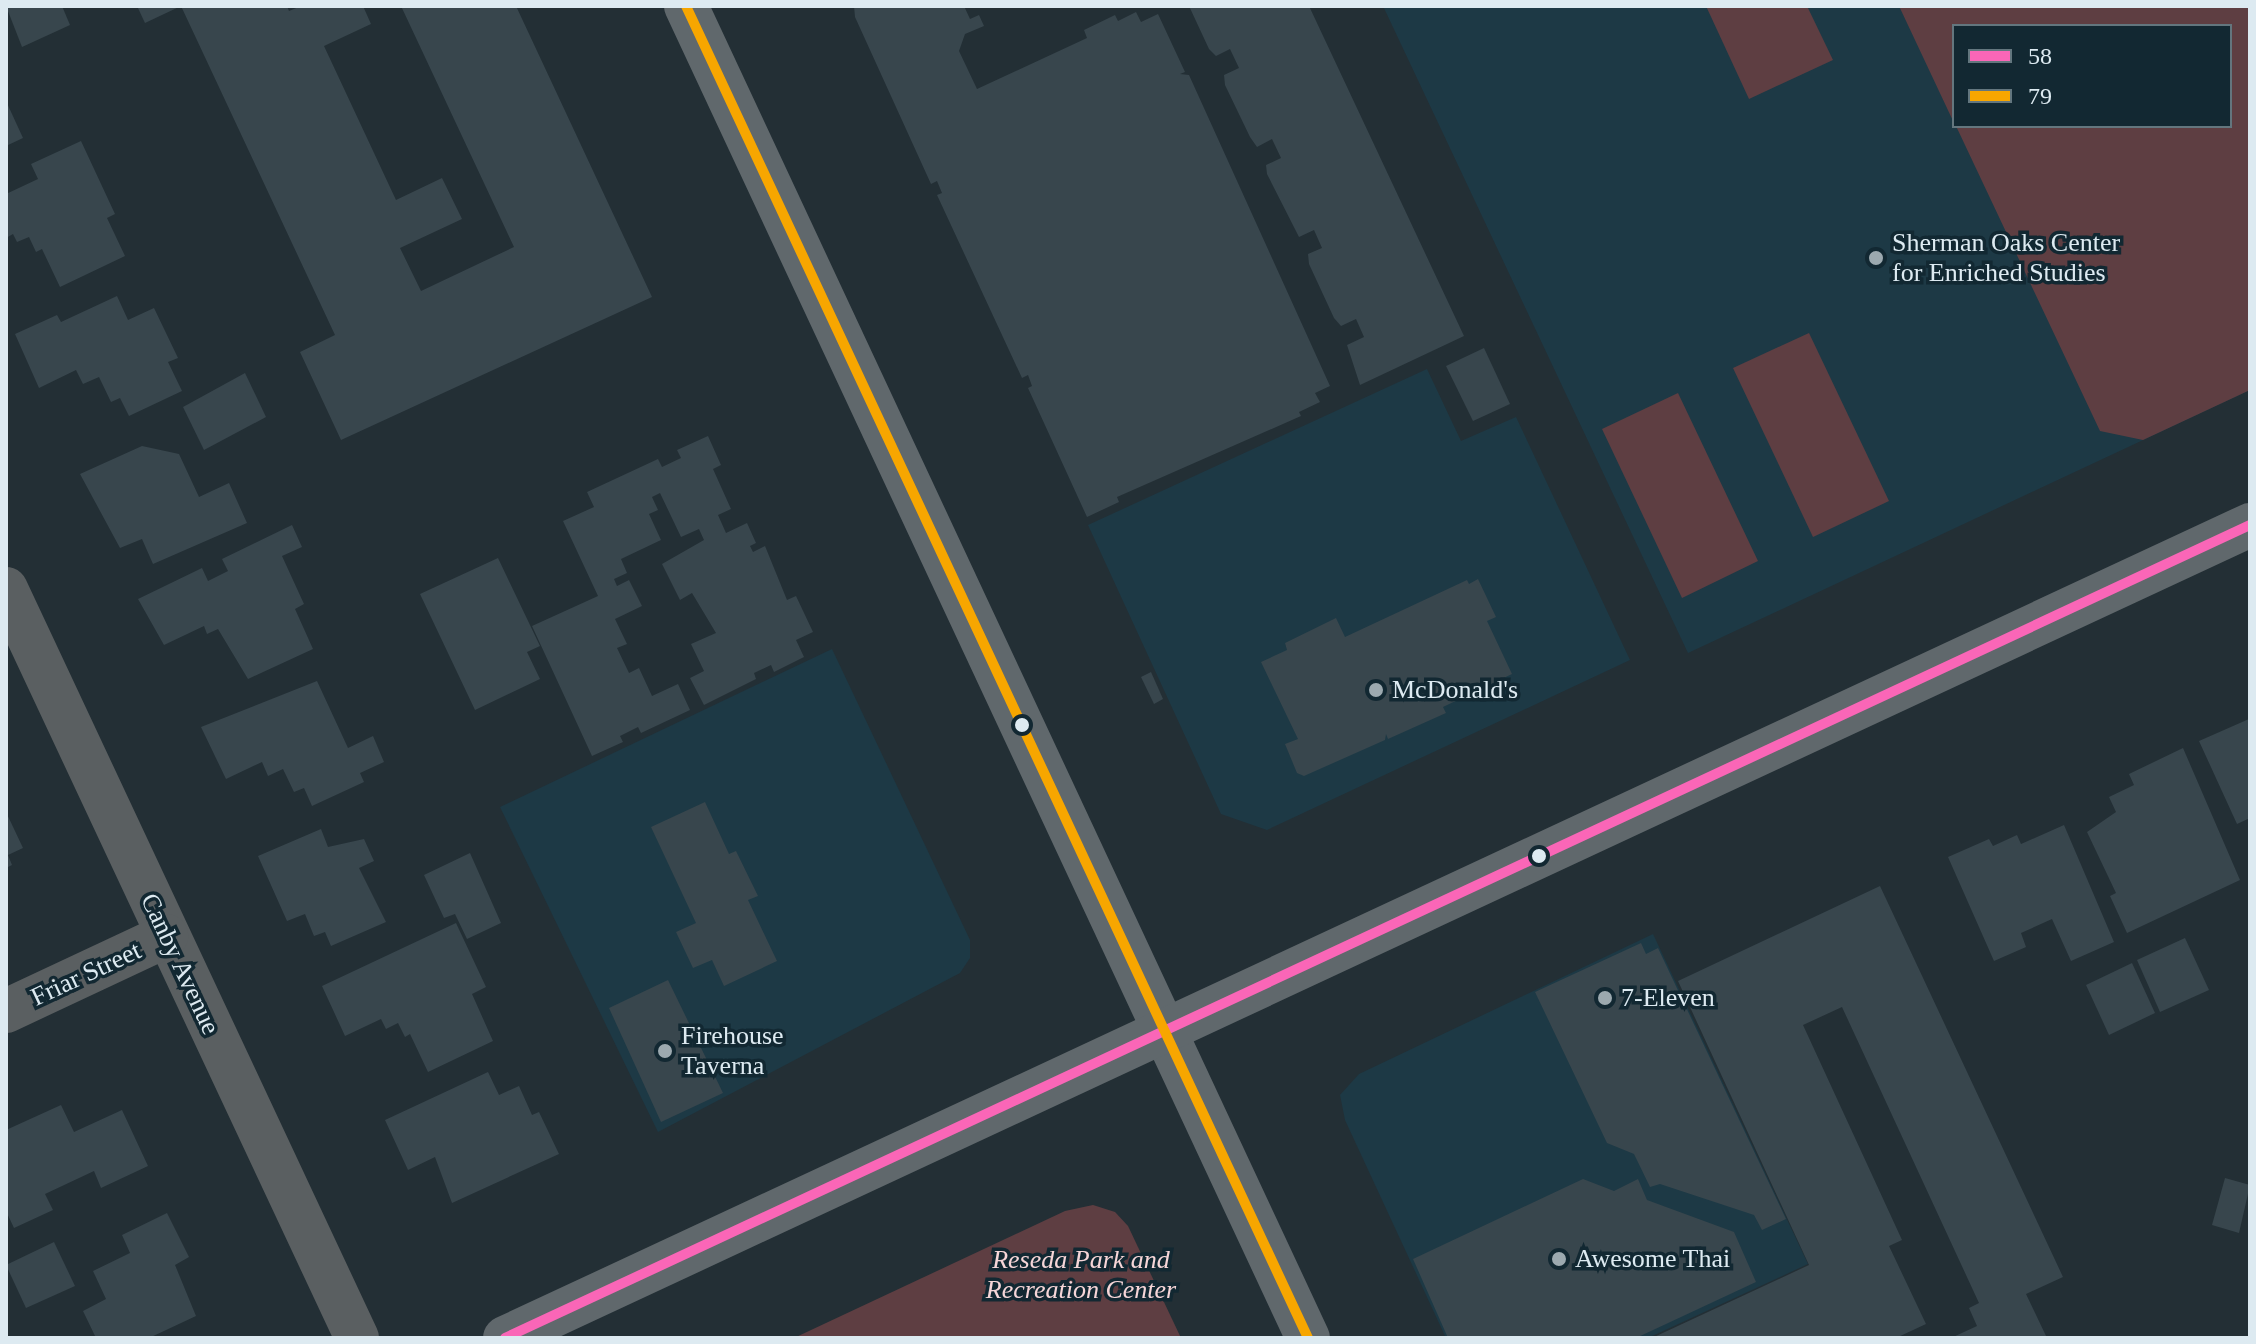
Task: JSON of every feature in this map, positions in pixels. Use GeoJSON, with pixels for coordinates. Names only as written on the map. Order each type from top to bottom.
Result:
{"type":"FeatureCollection","features":[{"type":"Feature","properties":{"kind":"main road"},"geometry":{"type":"LineString","coordinates":[[686,6],[1308,1338]]}},
{"type":"Feature","properties":{"kind":"main road"},"geometry":{"type":"LineString","coordinates":[[505,1338],[2250,525]]}},
{"type":"Feature","properties":{"kind":"street","name":"Canby Avenue"},"geometry":{"type":"LineString","coordinates":[[6,589],[357,1338]]}},
{"type":"Feature","properties":{"kind":"street","name":"Friar Street"},"geometry":{"type":"LineString","coordinates":[[6,1011],[166,936]]}},
{"type":"Feature","properties":{"kind":"shaded area","name":"Sherman Oaks Center for Enriched Studies"},"geometry":{"type":"Polygon","coordinates":[[[1383,6],[2250,6],[2250,390],[1688,653],[1383,6]]]}},
{"type":"Feature","properties":{"kind":"shaded area"},"geometry":{"type":"Polygon","coordinates":[[[1427,369],[1461,441],[1516,417],[1630,660],[1267,830],[1221,814],[1088,525],[1427,369]]]}},
{"type":"Feature","properties":{"kind":"shaded area"},"geometry":{"type":"Polygon","coordinates":[[[832,649],[970,940],[970,958],[960,973],[658,1132],[500,807],[832,649]]]}},
{"type":"Feature","properties":{"kind":"shaded area"},"geometry":{"type":"Polygon","coordinates":[[[1653,934],[1808,1264],[1648,1338],[1446,1338],[1345,1120],[1340,1095],[1359,1074],[1653,934]]]}},
{"type":"Feature","properties":{"kind":"green space"},"geometry":{"type":"Polygon","coordinates":[[[1706,6],[1807,6],[1833,60],[1749,99],[1706,6]]]}},
{"type":"Feature","properties":{"kind":"green space"},"geometry":{"type":"Polygon","coordinates":[[[1899,6],[2250,6],[2250,390],[2143,440],[2100,431],[1957,128],[2232,128],[2232,24],[1952,24],[1952,119],[1899,6]]]}},
{"type":"Feature","properties":{"kind":"green space"},"geometry":{"type":"Polygon","coordinates":[[[1809,333],[1889,501],[1813,537],[1733,368],[1809,333]]]}},
{"type":"Feature","properties":{"kind":"green space"},"geometry":{"type":"Polygon","coordinates":[[[1678,393],[1758,561],[1682,598],[1602,429],[1678,393]]]}},
{"type":"Feature","properties":{"kind":"green space","name":"Reseda Park and Recreation Center"},"geometry":{"type":"Polygon","coordinates":[[[1093,1205],[1115,1212],[1128,1226],[1181,1338],[794,1338],[1065,1211],[1093,1205]]]}},
{"type":"Feature","properties":{"kind":"building"},"geometry":{"type":"Polygon","coordinates":[[[6,6],[62,6],[70,25],[22,47],[6,6]]]}},
{"type":"Feature","properties":{"kind":"building"},"geometry":{"type":"Polygon","coordinates":[[[137,6],[181,6],[145,23],[137,6]]]}},
{"type":"Feature","properties":{"kind":"building"},"geometry":{"type":"Polygon","coordinates":[[[181,6],[287,6],[289,11],[301,6],[363,6],[371,24],[324,46],[396,200],[442,178],[462,219],[400,248],[421,291],[514,247],[401,6],[516,6],[652,297],[341,440],[300,352],[335,335],[181,6]]]}},
{"type":"Feature","properties":{"kind":"building"},"geometry":{"type":"Polygon","coordinates":[[[854,6],[964,6],[970,19],[979,15],[984,26],[965,34],[959,51],[977,89],[1087,38],[1084,30],[1115,15],[1118,21],[1136,12],[1141,22],[1158,14],[1185,72],[1180,74],[1189,75],[1330,386],[1315,393],[1320,402],[1299,412],[1301,416],[1117,497],[1119,502],[1087,517],[1028,388],[1032,386],[1028,375],[1022,378],[937,195],[942,193],[937,181],[931,184],[855,17],[854,6]]]}},
{"type":"Feature","properties":{"kind":"building"},"geometry":{"type":"Polygon","coordinates":[[[1189,6],[1309,6],[1464,336],[1360,385],[1347,345],[1364,337],[1356,319],[1341,326],[1334,318],[1309,264],[1308,254],[1322,248],[1314,230],[1299,237],[1267,174],[1266,165],[1281,158],[1272,139],[1257,147],[1250,137],[1225,85],[1224,75],[1239,68],[1230,49],[1216,56],[1209,49],[1189,6]]]}},
{"type":"Feature","properties":{"kind":"building"},"geometry":{"type":"Polygon","coordinates":[[[6,101],[23,138],[6,146],[6,101]]]}},
{"type":"Feature","properties":{"kind":"building"},"geometry":{"type":"Polygon","coordinates":[[[81,141],[115,214],[107,218],[125,256],[60,287],[42,249],[36,252],[29,237],[17,242],[13,234],[6,238],[6,194],[38,179],[31,164],[81,141]]]}},
{"type":"Feature","properties":{"kind":"building"},"geometry":{"type":"Polygon","coordinates":[[[117,296],[128,320],[154,308],[178,358],[168,362],[182,391],[129,416],[120,398],[111,402],[99,377],[83,384],[76,370],[39,388],[15,334],[57,315],[61,322],[117,296]]]}},
{"type":"Feature","properties":{"kind":"building"},"geometry":{"type":"Polygon","coordinates":[[[1484,348],[1510,404],[1473,421],[1446,366],[1484,348]]]}},
{"type":"Feature","properties":{"kind":"building"},"geometry":{"type":"Polygon","coordinates":[[[245,373],[266,417],[204,450],[183,407],[245,373]]]}},
{"type":"Feature","properties":{"kind":"building"},"geometry":{"type":"Polygon","coordinates":[[[708,436],[721,465],[713,469],[731,509],[718,515],[726,533],[747,523],[756,543],[750,546],[753,552],[765,546],[787,600],[796,596],[813,632],[796,640],[804,657],[774,672],[771,665],[754,673],[756,679],[704,705],[690,678],[704,671],[691,644],[716,633],[692,593],[680,600],[662,564],[704,540],[699,529],[681,537],[660,493],[652,497],[658,510],[649,514],[661,540],[621,559],[627,573],[614,579],[617,586],[629,580],[642,606],[615,619],[627,644],[617,648],[629,673],[639,668],[652,696],[678,684],[690,710],[641,733],[638,727],[620,736],[623,742],[592,756],[532,626],[598,596],[563,521],[594,507],[587,492],[658,459],[662,467],[681,458],[677,450],[708,436]]]}},
{"type":"Feature","properties":{"kind":"building"},"geometry":{"type":"Polygon","coordinates":[[[142,446],[179,454],[199,497],[229,483],[247,523],[153,564],[142,539],[120,548],[80,474],[142,446]]]}},
{"type":"Feature","properties":{"kind":"building"},"geometry":{"type":"Polygon","coordinates":[[[292,525],[302,547],[282,556],[304,604],[295,609],[313,649],[248,679],[218,629],[207,634],[204,626],[164,645],[138,599],[202,568],[208,581],[228,571],[222,559],[292,525]]]}},
{"type":"Feature","properties":{"kind":"building"},"geometry":{"type":"Polygon","coordinates":[[[498,558],[540,646],[527,652],[540,679],[475,710],[420,594],[498,558]]]}},
{"type":"Feature","properties":{"kind":"building","name":"McDonald's"},"geometry":{"type":"Polygon","coordinates":[[[1478,579],[1496,617],[1487,621],[1512,674],[1443,707],[1446,713],[1388,739],[1386,734],[1385,740],[1304,776],[1297,773],[1285,744],[1298,739],[1261,662],[1287,650],[1285,643],[1336,618],[1345,637],[1467,580],[1469,584],[1478,579]]]}},
{"type":"Feature","properties":{"kind":"building"},"geometry":{"type":"Polygon","coordinates":[[[1151,672],[1163,699],[1154,704],[1141,677],[1151,672]]]}},
{"type":"Feature","properties":{"kind":"building"},"geometry":{"type":"Polygon","coordinates":[[[317,681],[348,748],[373,736],[384,762],[360,773],[364,782],[312,806],[304,788],[294,792],[283,769],[268,776],[262,762],[226,779],[201,727],[317,681]]]}},
{"type":"Feature","properties":{"kind":"building"},"geometry":{"type":"Polygon","coordinates":[[[2250,712],[2250,818],[2237,824],[2199,741],[2249,719],[2250,712]]]}},
{"type":"Feature","properties":{"kind":"building"},"geometry":{"type":"Polygon","coordinates":[[[2183,748],[2240,880],[2127,933],[2110,896],[2116,893],[2087,832],[2116,812],[2109,797],[2134,785],[2129,774],[2183,748]]]}},
{"type":"Feature","properties":{"kind":"building"},"geometry":{"type":"Polygon","coordinates":[[[705,802],[729,854],[736,851],[758,896],[748,900],[777,961],[724,986],[712,960],[693,968],[676,932],[696,923],[651,827],[705,802]]]}},
{"type":"Feature","properties":{"kind":"building"},"geometry":{"type":"Polygon","coordinates":[[[6,812],[23,848],[8,855],[12,865],[6,868],[6,812]]]}},
{"type":"Feature","properties":{"kind":"building"},"geometry":{"type":"Polygon","coordinates":[[[2064,825],[2114,942],[2071,961],[2052,919],[2021,933],[2026,947],[1994,961],[1948,857],[1989,839],[1993,846],[2017,835],[2021,844],[2064,825]]]}},
{"type":"Feature","properties":{"kind":"building"},"geometry":{"type":"Polygon","coordinates":[[[321,829],[328,847],[364,839],[374,861],[359,868],[386,922],[331,946],[325,932],[314,936],[305,914],[287,921],[258,856],[321,829]]]}},
{"type":"Feature","properties":{"kind":"building"},"geometry":{"type":"Polygon","coordinates":[[[470,853],[501,923],[467,939],[455,914],[444,918],[424,875],[470,853]]]}},
{"type":"Feature","properties":{"kind":"building"},"geometry":{"type":"Polygon","coordinates":[[[1880,886],[2063,1277],[2026,1294],[2047,1338],[1951,1338],[1977,1326],[1969,1308],[1979,1303],[1842,1007],[1803,1025],[1902,1240],[1889,1246],[1926,1324],[1896,1338],[1652,1338],[1809,1265],[1678,981],[1880,886]]]}},
{"type":"Feature","properties":{"kind":"building"},"geometry":{"type":"Polygon","coordinates":[[[456,923],[486,987],[472,994],[493,1041],[428,1072],[410,1034],[405,1037],[398,1023],[386,1029],[381,1019],[345,1036],[322,986],[456,923]]]}},
{"type":"Feature","properties":{"kind":"building"},"geometry":{"type":"Polygon","coordinates":[[[2185,938],[2209,990],[2160,1012],[2137,960],[2185,938]]]}},
{"type":"Feature","properties":{"kind":"building"},"geometry":{"type":"Polygon","coordinates":[[[1641,943],[1646,954],[1658,948],[1786,1219],[1762,1230],[1754,1215],[1660,1184],[1650,1187],[1634,1154],[1607,1143],[1535,992],[1641,943]]]}},
{"type":"Feature","properties":{"kind":"building"},"geometry":{"type":"Polygon","coordinates":[[[2132,963],[2155,1013],[2109,1035],[2086,985],[2132,963]]]}},
{"type":"Feature","properties":{"kind":"building","name":"Firehouse Taverna"},"geometry":{"type":"Polygon","coordinates":[[[668,980],[723,1093],[661,1122],[609,1008],[668,980]]]}},
{"type":"Feature","properties":{"kind":"building"},"geometry":{"type":"Polygon","coordinates":[[[488,1072],[499,1095],[519,1086],[532,1115],[539,1112],[559,1154],[452,1203],[435,1157],[408,1170],[385,1120],[488,1072]]]}},
{"type":"Feature","properties":{"kind":"building"},"geometry":{"type":"Polygon","coordinates":[[[61,1105],[74,1132],[122,1110],[148,1166],[101,1188],[94,1171],[45,1194],[53,1210],[14,1228],[6,1211],[6,1130],[61,1105]]]}},
{"type":"Feature","properties":{"kind":"building"},"geometry":{"type":"Polygon","coordinates":[[[2225,1178],[2250,1185],[2239,1233],[2212,1225],[2225,1178]]]}},
{"type":"Feature","properties":{"kind":"building"},"geometry":{"type":"Polygon","coordinates":[[[1583,1179],[1614,1191],[1638,1179],[1647,1200],[1734,1232],[1756,1282],[1636,1338],[1448,1338],[1413,1259],[1583,1179]]]}},
{"type":"Feature","properties":{"kind":"building"},"geometry":{"type":"Polygon","coordinates":[[[167,1213],[189,1257],[175,1265],[196,1316],[149,1338],[96,1338],[83,1311],[106,1299],[93,1271],[130,1253],[122,1235],[167,1213]]]}},
{"type":"Feature","properties":{"kind":"building"},"geometry":{"type":"Polygon","coordinates":[[[54,1242],[75,1286],[26,1308],[6,1265],[54,1242]]]}},
{"type":"Feature","properties":{"kind":"transit line","name":"79"},"geometry":{"type":"LineString","coordinates":[[686,6],[1308,1338]]}},
{"type":"Feature","properties":{"kind":"transit line","name":"58"},"geometry":{"type":"LineString","coordinates":[[505,1338],[2250,525]]}},
{"type":"Feature","properties":{"kind":"place","name":"Sherman Oaks Center for Enriched Studies"},"geometry":{"type":"Point","coordinates":[1876,258]}},
{"type":"Feature","properties":{"kind":"place","name":"McDonald's"},"geometry":{"type":"Point","coordinates":[1376,690]}},
{"type":"Feature","properties":{"kind":"place","name":"7-Eleven"},"geometry":{"type":"Point","coordinates":[1605,998]}},
{"type":"Feature","properties":{"kind":"place","name":"Firehouse Taverna"},"geometry":{"type":"Point","coordinates":[665,1051]}},
{"type":"Feature","properties":{"kind":"place","name":"Awesome Thai"},"geometry":{"type":"Point","coordinates":[1559,1259]}}]}
